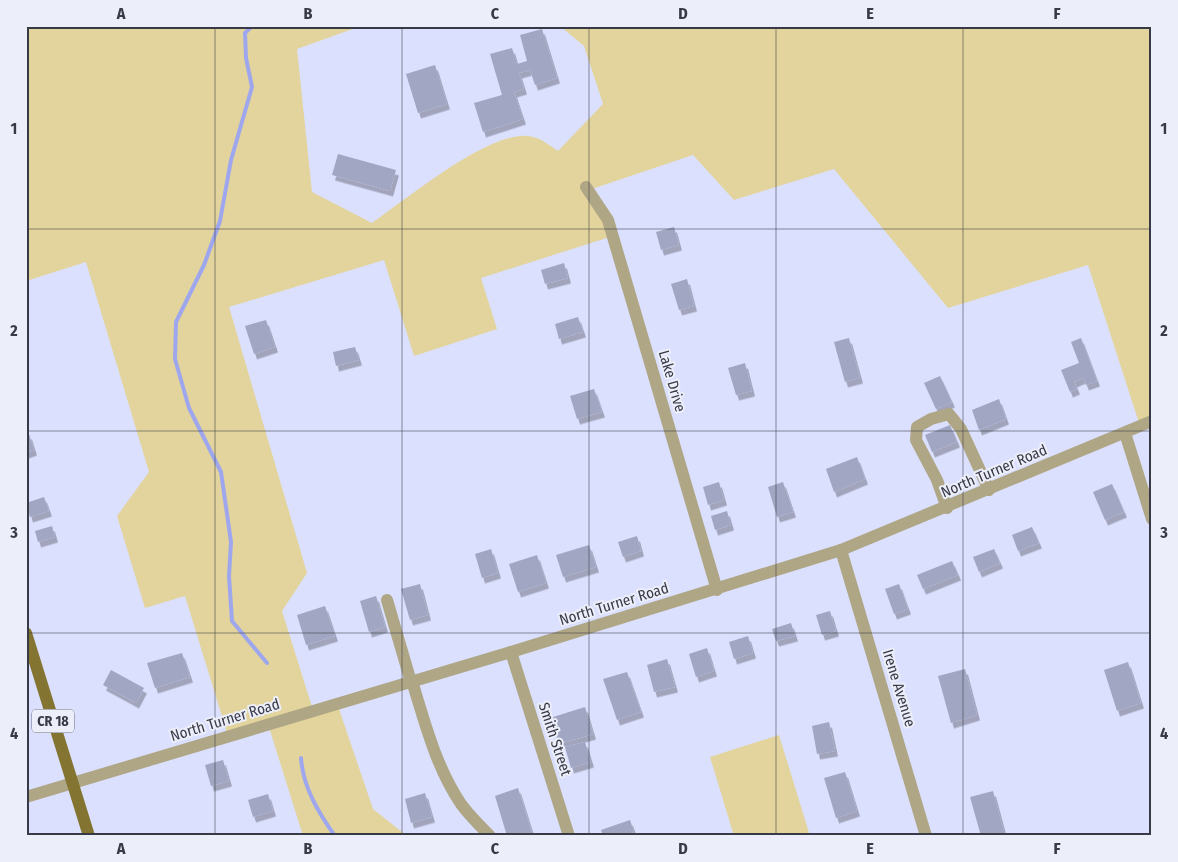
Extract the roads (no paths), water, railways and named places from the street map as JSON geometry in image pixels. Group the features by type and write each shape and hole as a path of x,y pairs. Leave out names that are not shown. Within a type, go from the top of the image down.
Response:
{"main road":[{"name":"CR 18","path":"26,632 30,660 89,836"}],"street":[{"name":"Lake Drive","path":"586,186 608,220 717,590"},
{"path":"948,508 937,480 916,440 917,427 931,419 949,414 961,429 989,490"},
{"name":"North Turner Road","path":"26,797 717,590 842,550 948,508 1152,421"},
{"path":"1125,433 1152,519"},
{"name":"Irene Avenue","path":"842,550 926,836"},
{"path":"387,600 428,732 450,784 462,805 490,836"},
{"name":"Smith Street","path":"511,652 569,836"}],"waterway":[{"path":"252,26 245,33 246,58 252,87 231,160 220,221 204,265 176,322 175,359 189,408 221,472 231,542 229,576 232,621 267,663"},
{"path":"301,758 302,769 312,799 335,836"}]}
